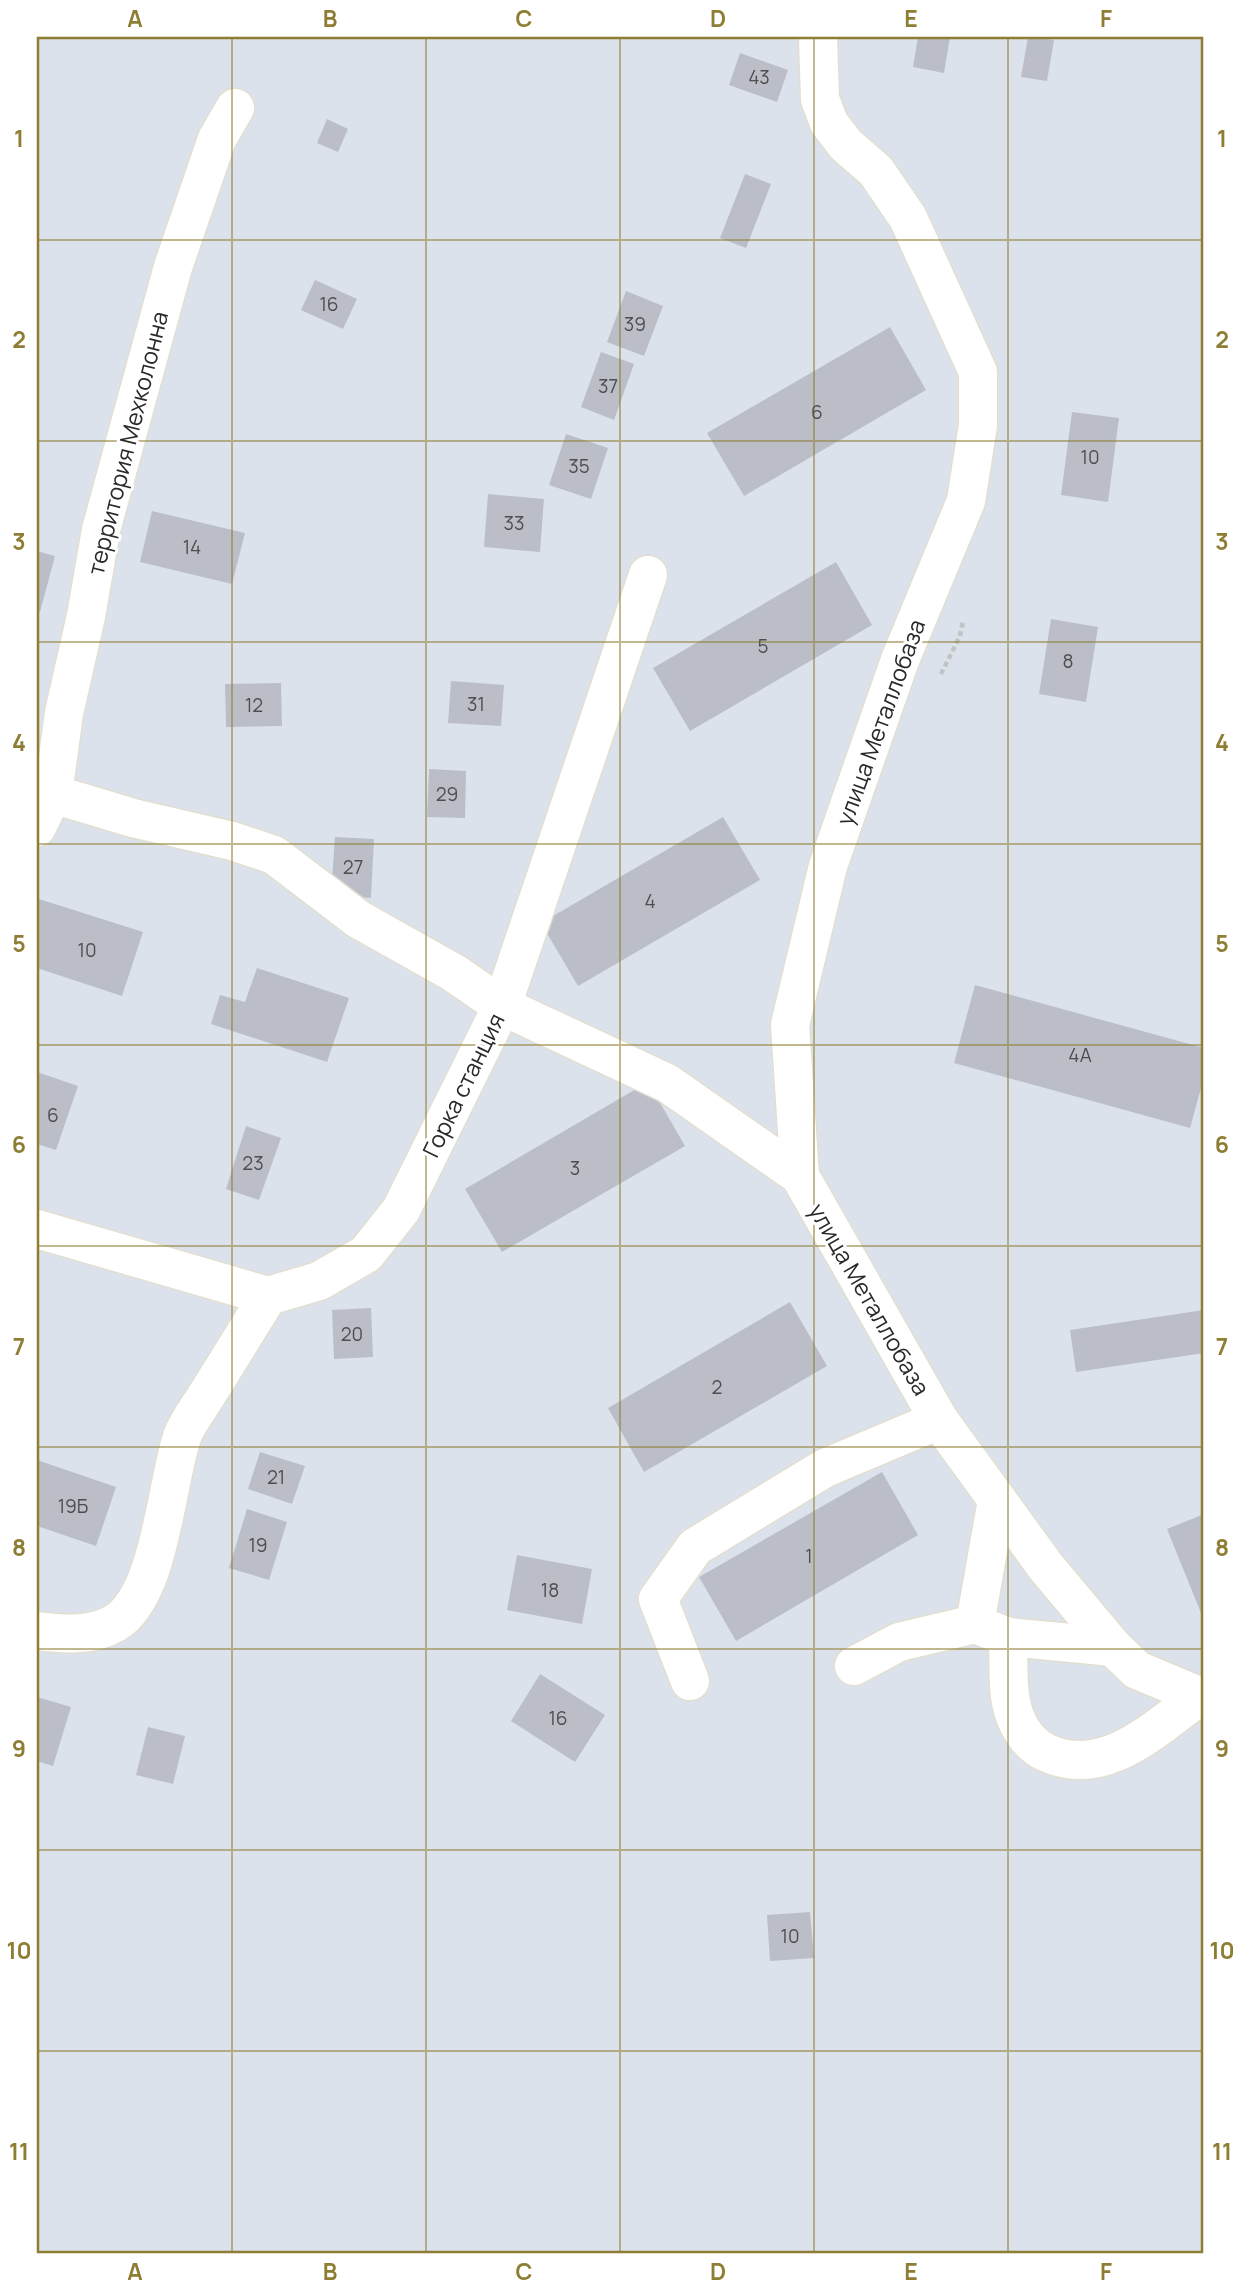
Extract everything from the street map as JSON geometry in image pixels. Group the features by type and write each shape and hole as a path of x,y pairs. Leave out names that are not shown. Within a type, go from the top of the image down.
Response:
{"street":[{"name":"улица Металлобаза","path":"818,37 820,99 829,123 846,145 876,171 908,218 978,372 978,425 966,500 900,660 828,866 815,919 790,1025 800,1177 939,1420 1046,1567 1113,1647 1137,1670 1202,1697"},
{"name":"территория Мехколонна","path":"45,811 101,530 173,267 217,139 235,108"},
{"name":"Горка станция","path":"268,1296 319,1281 366,1254 407,1198 502,1006 648,575"},
{"path":"45,811 133,818 232,841 274,855 358,919 454,974 502,1006 667,1083 800,1177"},
{"path":"37,1229 268,1296 183,1434 168,1492 161,1539 134,1607 115,1623 94,1631 68,1635 37,1631"},
{"path":"690,1681 658,1599 695,1547 825,1468 939,1420"},
{"path":"997,1500 992,1631 1017,1721 1029,1741 1044,1752 1060,1758 1081,1762 1102,1759 1133,1744 1202,1697"},
{"path":"854,1666 899,1642 992,1631 1113,1647"}],"path":[{"path":"936,685 960,636 965,609"}],"building":[{"path":"918,37 950,37 944,73 913,67"},
{"path":"1028,37 1054,40 1047,81 1021,77"},
{"path":"740,53 788,70 777,102 729,85"},
{"path":"327,119 348,129 338,152 317,143"},
{"path":"745,174 771,184 746,248 720,238"},
{"path":"315,280 357,299 343,329 301,310"},
{"path":"626,291 663,306 644,356 607,342"},
{"path":"890,327 926,390 744,496 707,433"},
{"path":"601,352 634,364 614,420 581,407"},
{"path":"1072,412 1119,418 1108,502 1061,495"},
{"path":"566,434 608,448 591,499 549,485"},
{"path":"488,494 544,499 540,552 484,547"},
{"path":"152,511 245,533 232,584 140,562"},
{"path":"37,551 55,556 40,612 37,611"},
{"path":"836,562 872,625 690,731 653,668"},
{"path":"1051,619 1098,627 1086,702 1039,694"},
{"path":"451,681 504,685 501,726 448,723"},
{"path":"281,683 282,726 226,727 225,684"},
{"path":"429,769 466,771 465,818 427,817"},
{"path":"723,817 760,880 578,986 541,923"},
{"path":"335,837 374,839 371,898 331,895"},
{"path":"39,899 143,932 122,996 37,968"},
{"path":"257,968 349,998 327,1062 211,1024 220,995 245,1002"},
{"path":"975,985 1204,1048 1204,1077 1190,1128 954,1063"},
{"path":"37,1072 78,1086 56,1150 37,1144"},
{"path":"648,1082 685,1146 502,1252 465,1189"},
{"path":"246,1126 281,1138 259,1200 226,1189"},
{"path":"790,1302 827,1366 644,1472 608,1408"},
{"path":"371,1308 373,1357 334,1359 332,1310"},
{"path":"1204,1310 1204,1353 1076,1372 1070,1330"},
{"path":"260,1452 305,1466 292,1504 248,1489"},
{"path":"37,1460 116,1487 96,1546 37,1526"},
{"path":"882,1472 918,1535 736,1641 699,1577"},
{"path":"247,1509 287,1522 269,1580 229,1568"},
{"path":"1204,1514 1204,1611 1201,1613 1167,1529"},
{"path":"517,1555 592,1569 582,1624 507,1610"},
{"path":"540,1674 605,1715 575,1762 511,1721"},
{"path":"37,1697 71,1707 53,1766 37,1761"},
{"path":"148,1727 185,1736 173,1784 136,1775"},
{"path":"810,1912 814,1958 770,1961 767,1915"}]}
